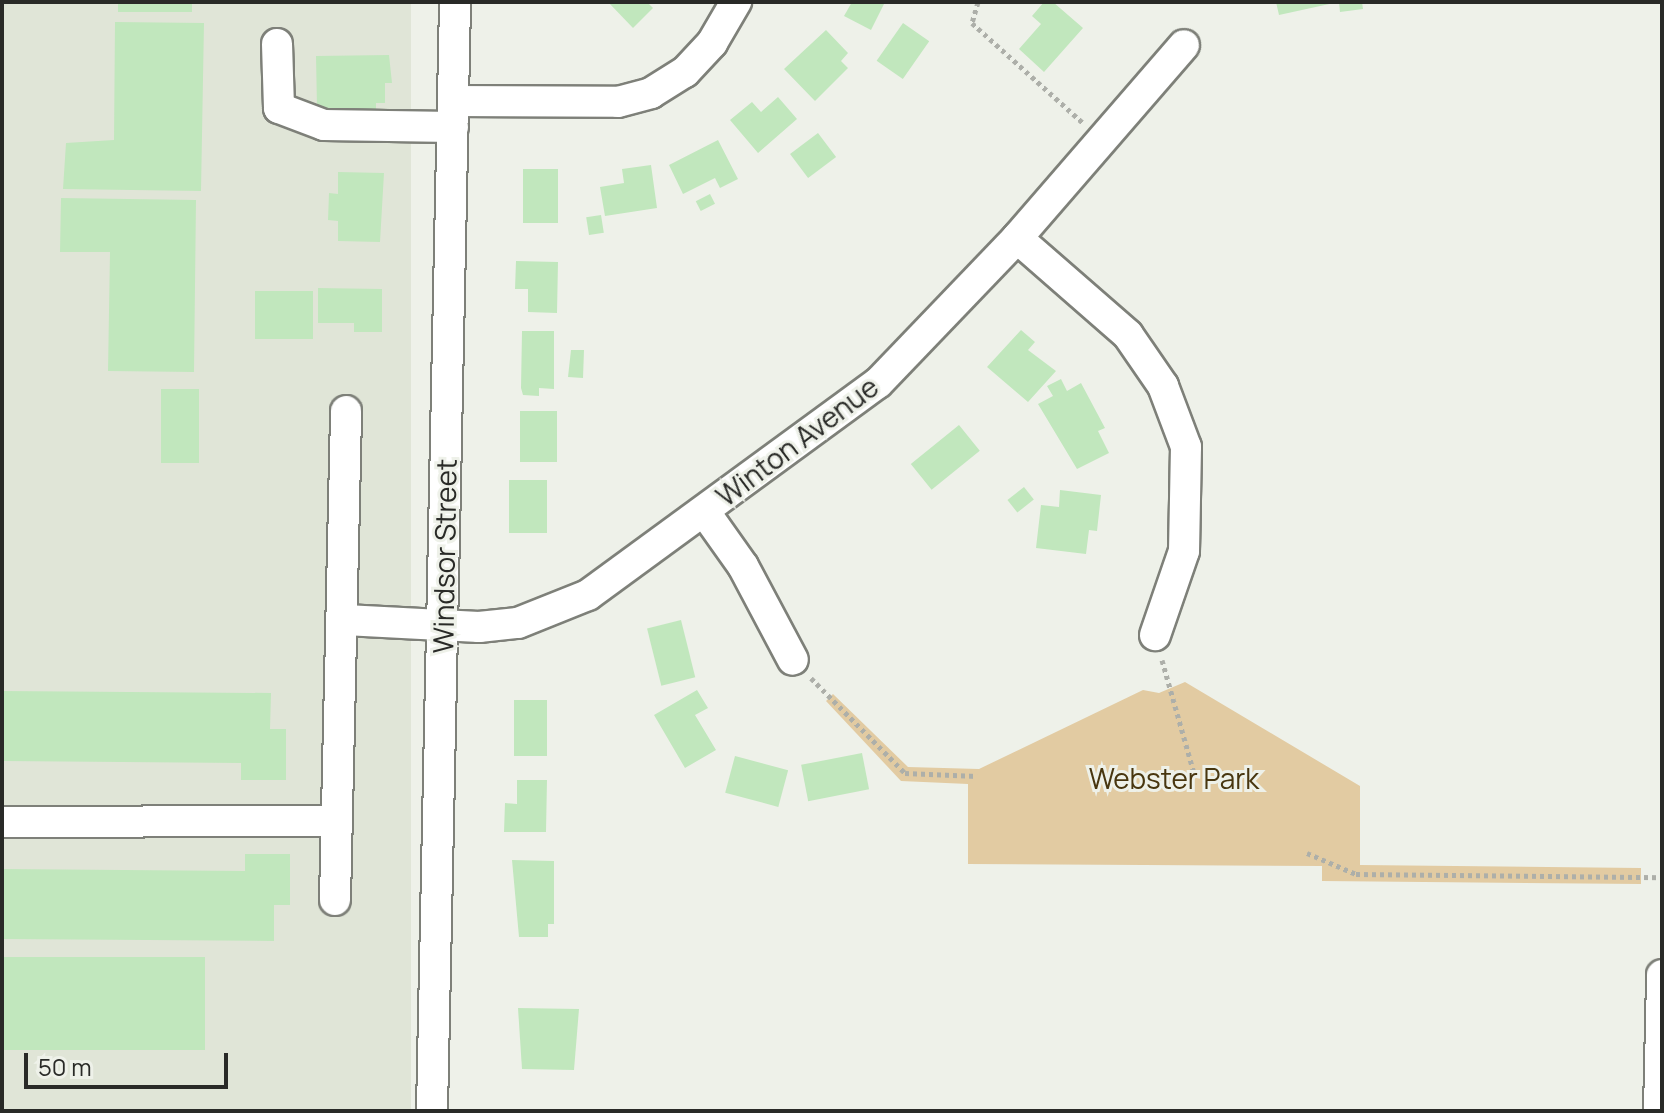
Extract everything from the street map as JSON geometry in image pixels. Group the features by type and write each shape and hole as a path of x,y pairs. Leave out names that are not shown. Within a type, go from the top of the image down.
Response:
{"street":[{"name":"Windsor Street","path":"432,1111 455,2"},
{"path":"277,44 279,108 324,125 618,102 651,93 685,72 712,43 736,2"},
{"name":"Winton Avenue","path":"345,620 442,626 518,623 588,595 878,383 1017,238 1184,45"},
{"path":"1017,238 1128,335 1163,386 1186,447 1184,551 1155,635"},
{"path":"335,900 337,663 345,620 346,411"},
{"path":"704,511 743,566 793,660"},
{"path":"2,822 336,821"},
{"path":"1659,1111 1662,975"}],"path":[{"path":"978,2 972,23 1102,140"},
{"path":"1155,635 1194,773"},
{"path":"793,660 905,773 977,776"},
{"path":"1307,853 1356,874 1662,877"}],"shaded area":[{"path":"2,2 411,2 411,1111 2,1111"}],"green space":[{"name":"Webster Park","path":"1185,682 1360,786 1360,865 1641,868 1641,884 1322,881 1322,866 968,864 968,784 901,781 826,701 833,694 908,767 979,769 1143,690 1159,693"}],"building":[{"path":"118,2 192,2 192,12 118,12"},
{"path":"608,2 647,2 653,8 633,28"},
{"path":"852,2 885,2 871,30 844,16"},
{"path":"1044,2 1053,2 1083,28 1044,72 1019,49 1041,24 1032,16"},
{"path":"1276,2 1334,2 1334,3 1279,15"},
{"path":"1339,2 1362,2 1363,9 1340,12"},
{"path":"115,22 204,23 201,191 63,189 66,143 114,140"},
{"path":"903,23 929,41 903,79 877,61"},
{"path":"826,30 848,53 841,61 848,68 815,101 784,69"},
{"path":"389,55 392,83 385,83 385,103 376,103 376,120 332,121 332,108 317,108 316,56"},
{"path":"778,97 797,119 758,153 730,120 752,102 761,112"},
{"path":"818,133 836,157 808,178 790,154"},
{"path":"718,140 738,179 720,188 715,178 683,194 669,165"},
{"path":"651,165 657,208 605,216 600,187 624,183 622,169"},
{"path":"523,169 558,169 558,223 523,223"},
{"path":"338,172 384,173 380,242 338,241 338,221 328,220 329,193 338,194"},
{"path":"710,194 715,204 701,211 696,201"},
{"path":"61,198 196,200 194,372 108,371 110,252 60,252"},
{"path":"601,215 604,233 589,235 586,217"},
{"path":"516,261 558,262 557,313 528,312 528,289 515,289"},
{"path":"318,288 382,289 382,332 354,332 354,323 318,323"},
{"path":"255,291 313,291 313,339 255,339"},
{"path":"1021,330 1035,342 1028,350 1056,371 1028,402 987,367"},
{"path":"522,331 554,331 554,389 539,388 539,396 523,395 521,388"},
{"path":"571,350 584,350 583,378 568,377"},
{"path":"1061,379 1067,391 1081,383 1105,428 1098,431 1109,453 1077,469 1038,404 1053,396 1047,386"},
{"path":"161,389 199,389 199,463 161,463"},
{"path":"520,411 557,411 557,462 520,462"},
{"path":"959,425 980,451 932,490 911,464"},
{"path":"509,480 547,480 547,533 509,533"},
{"path":"1024,487 1034,500 1017,513 1007,500"},
{"path":"1060,490 1101,495 1097,531 1089,530 1086,554 1036,548 1041,505 1059,507"},
{"path":"681,620 695,677 661,686 647,628"},
{"path":"697,690 708,708 695,715 716,750 685,768 654,715"},
{"path":"2,691 271,693 270,729 286,729 286,780 241,780 241,763 2,761"},
{"path":"514,700 547,700 547,756 514,756"},
{"path":"862,753 869,789 808,801 801,765"},
{"path":"735,756 788,770 778,807 725,793"},
{"path":"517,780 547,780 546,832 504,832 505,803 517,804"},
{"path":"245,854 290,854 290,905 274,905 274,941 2,939 2,869 245,871"},
{"path":"512,860 554,861 554,924 548,924 548,937 519,937"},
{"path":"2,957 205,957 205,1050 2,1050"},
{"path":"518,1008 579,1009 574,1070 522,1069"}]}
